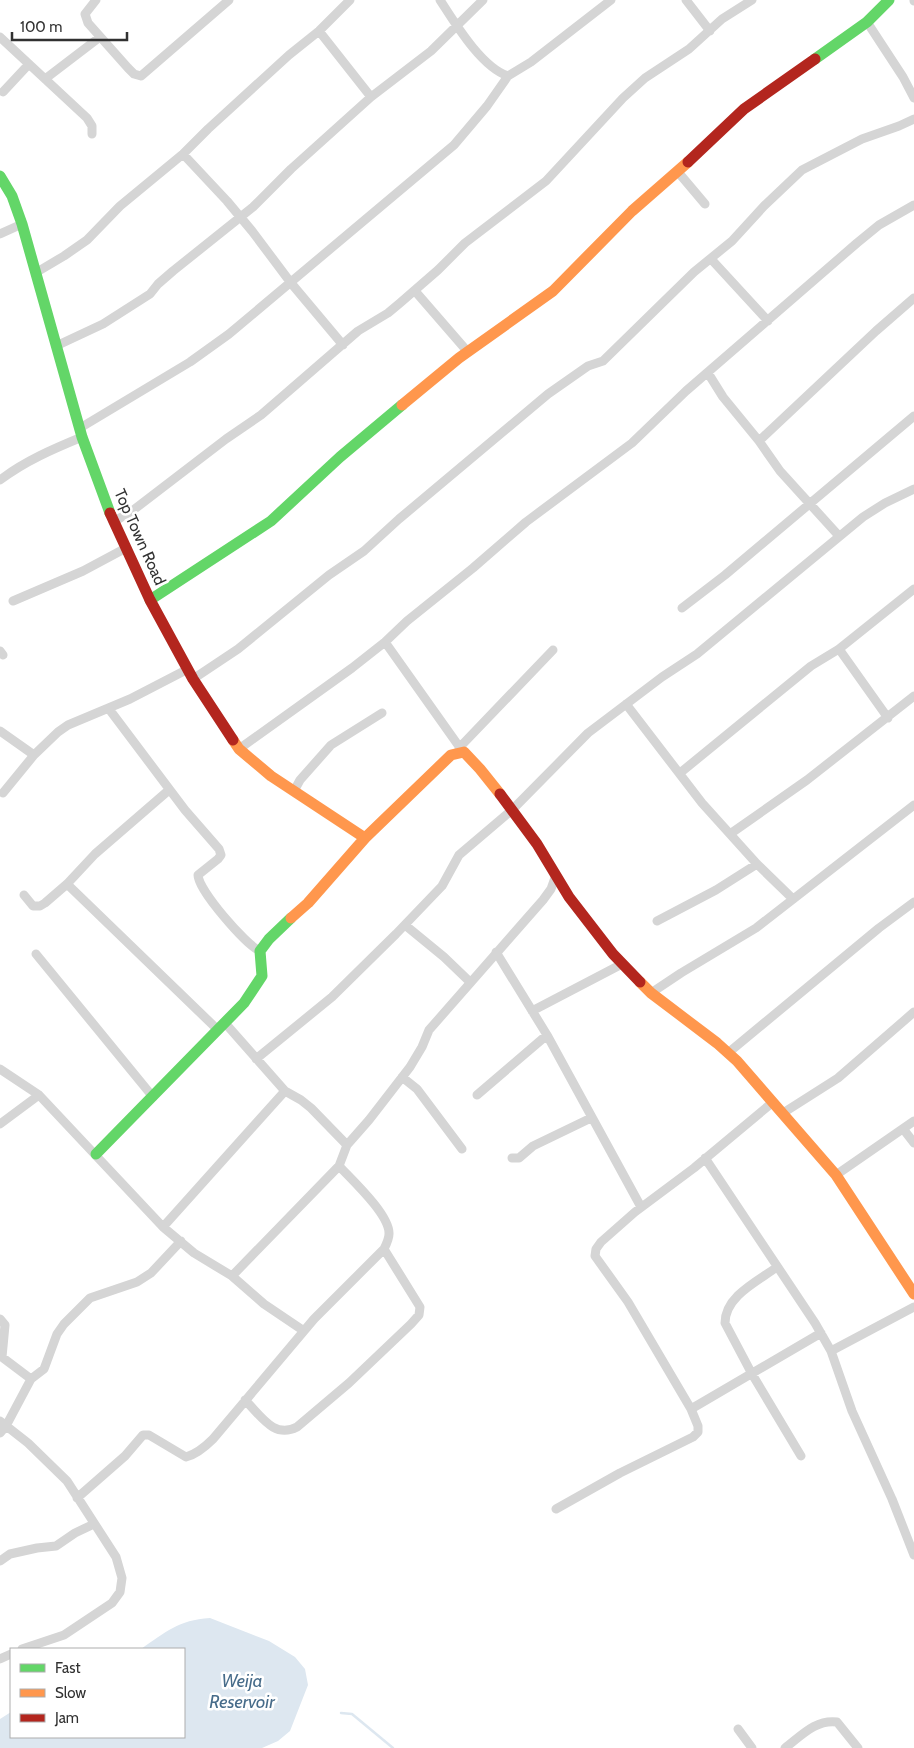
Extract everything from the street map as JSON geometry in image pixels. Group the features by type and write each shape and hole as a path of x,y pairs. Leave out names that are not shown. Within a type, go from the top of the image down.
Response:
{"street":[{"path":"96,0 85,14 88,23 134,74 141,76 230,0"},
{"path":"37,272 87,240 120,206 183,154 272,71 319,31 350,0"},
{"path":"440,0 457,26 489,66 508,76"},
{"path":"56,346 103,324 150,294 173,271 253,207 291,169 371,97 431,51 483,0"},
{"path":"0,480 81,433 190,362 229,334 454,145 487,106 508,76 532,62 611,0"},
{"path":"686,0 710,31"},
{"path":"113,522 132,511 226,439 261,415 358,331 388,313 415,291 465,243 546,180 623,98 645,78 689,49 722,19 752,0"},
{"path":"150,600 272,521 340,457 467,351 553,291 632,211 678,172 749,104 867,22 889,0"},
{"path":"867,22 895,63 914,98"},
{"path":"319,31 371,97"},
{"path":"0,37 87,118 92,126 92,134"},
{"path":"45,79 100,37"},
{"path":"3,92 29,64"},
{"path":"4,793 34,755 68,725 190,674 238,649 329,575 364,552 398,518 548,394 588,366 603,361 670,295 732,241 764,206 802,170 862,139 914,119"},
{"path":"183,154 228,201 291,283 343,345"},
{"path":"678,172 705,204"},
{"name":"Top Town Road","path":"0,176 12,196 22,224 81,433 113,522 150,600 190,674 239,749 270,776 365,838"},
{"path":"239,749 313,697 385,642 407,621 526,522 632,443 673,403 878,224 914,205"},
{"path":"0,234 22,224"},
{"path":"711,259 768,321"},
{"path":"415,291 467,351"},
{"path":"759,441 876,331 914,298"},
{"path":"708,373 723,397 759,441 780,471 839,536"},
{"path":"682,608 726,575 914,416"},
{"path":"256,1059 332,997 442,886 460,855 512,810 588,733 662,677 697,654 863,517 885,503 914,489"},
{"path":"12,601 83,571 126,548"},
{"path":"680,773 811,666 839,649 914,589"},
{"path":"385,642 462,750 480,769 537,844 569,898 622,964 651,993 728,1053 773,1102 836,1175 914,1294"},
{"path":"839,649 888,718"},
{"path":"96,1154 248,998 262,976 260,951 269,939 308,903 365,838 437,768 452,755 462,750 553,650"},
{"path":"730,834 807,780 914,696"},
{"path":"626,704 702,803 757,864 793,899"},
{"path":"109,709 169,790 218,848 221,854 218,859 198,875 198,882 204,892 241,935 254,948 260,951"},
{"path":"294,792 300,780 331,744 382,713"},
{"path":"0,731 34,755"},
{"path":"24,895 33,906 40,906 67,884 95,854 169,790"},
{"path":"651,993 681,972 756,928 914,805"},
{"path":"657,920 716,890 757,864"},
{"path":"232,1276 339,1166 347,1145 402,1077 422,1047 429,1030 543,900 551,889 556,875"},
{"path":"67,884 222,1026 285,1091 311,1108 347,1145"},
{"path":"728,1053 872,934 914,902"},
{"path":"405,925 444,957 470,982"},
{"path":"496,952 547,1035 642,1207"},
{"path":"36,954 153,1097"},
{"path":"532,1011 622,964"},
{"path":"782,1113 838,1078 914,1012"},
{"path":"477,1095 547,1035"},
{"path":"0,1069 39,1095 163,1227 194,1253 232,1276 264,1304 304,1331"},
{"path":"402,1077 417,1089 462,1149"},
{"path":"163,1227 285,1091"},
{"path":"0,1124 39,1095"},
{"path":"556,1510 620,1473 693,1437 698,1432 698,1426 691,1410 628,1302 595,1256 596,1249 601,1242 642,1207 773,1102"},
{"path":"512,1158 519,1158 533,1146 592,1118"},
{"path":"836,1175 904,1130 914,1121"},
{"path":"904,1130 914,1144"},
{"path":"705,1158 831,1351 852,1411 892,1499 914,1555"},
{"path":"77,1498 125,1456 143,1435 149,1435 186,1457 193,1455 213,1439 304,1331 384,1249 389,1234 386,1221 380,1210 339,1166"},
{"path":"25,1648 64,1635 117,1598 122,1578 116,1557 67,1482 28,1443 2,1427 32,1380 44,1369 57,1334 64,1324 90,1298 137,1282 151,1274 181,1241"},
{"path":"245,1400 275,1429 288,1431 297,1427 412,1324 419,1315 420,1307 384,1249"},
{"path":"777,1267 729,1304 725,1314 725,1323 752,1374 801,1456"},
{"path":"831,1351 914,1307"},
{"path":"0,1319 4,1325 2,1357 32,1380"},
{"path":"691,1410 821,1333"},
{"path":"0,1561 10,1554 56,1546 75,1533 94,1524"},
{"path":"785,1748 816,1725 828,1721 837,1722 858,1748"},
{"path":"738,1729 752,1748"}],"water":[{"name":"Weija Reservoir","path":"210,1618 269,1641 295,1657 305,1669 308,1685 290,1731 278,1741 262,1748 0,1748 0,1719 10,1713 10,1738 185,1738 185,1648 142,1648 165,1632 181,1624"}],"waterway":[{"path":"341,1713 352,1714 393,1748"}],"traffic: fast":[{"path":"815,59 867,22 889,0"},
{"path":"0,176 12,196 22,224 82,437 110,513"},
{"path":"150,600 271,521 340,457 402,405"},
{"path":"96,1154 244,1003 262,976 260,951 269,939 291,918"}],"traffic: slow":[{"path":"402,405 459,358 553,291 632,211 688,162"},
{"path":"233,740 239,749 271,776 365,838"},
{"path":"291,918 308,903 365,838 451,755 464,752 500,794"},
{"path":"640,982 651,993 717,1043 737,1061 836,1175 914,1294"}],"traffic: jam":[{"path":"688,162 744,109 815,59"},
{"path":"110,513 150,600 193,679 233,740"},
{"path":"500,794 537,844 569,897 613,954 640,982"}]}
